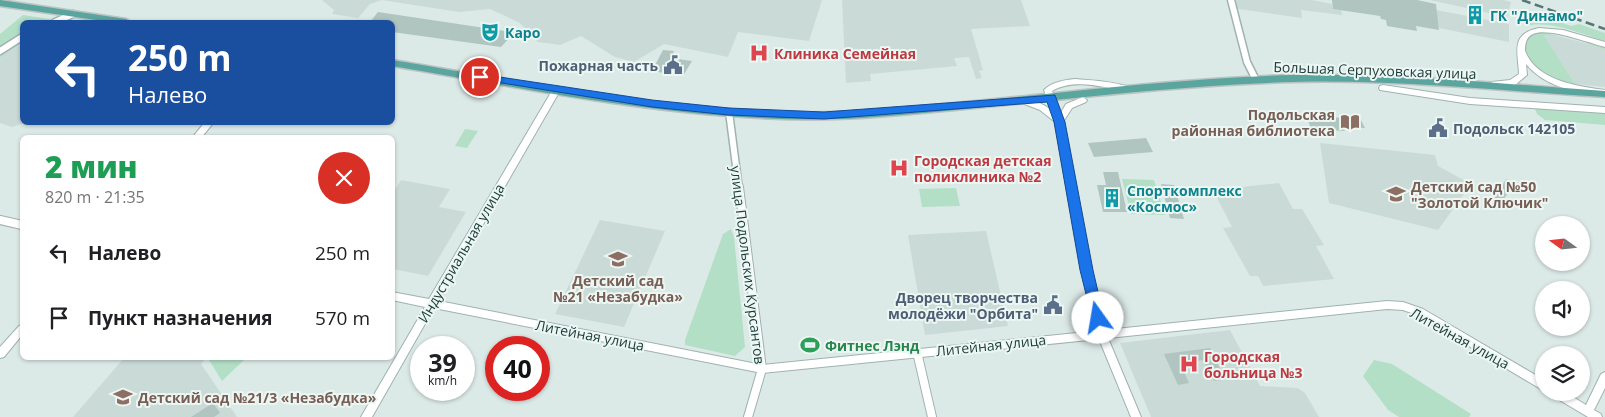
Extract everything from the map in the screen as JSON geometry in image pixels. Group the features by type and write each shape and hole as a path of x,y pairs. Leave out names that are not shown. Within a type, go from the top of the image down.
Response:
{"main road":[{"path":"0,3 113,20"},
{"name":"Большая Серпуховская улица","path":"395,63 652,104 729,112 824,116 1052,100 1130,90 1256,80 1326,78 1605,94"},
{"name":"Большая Серпуховская улица","path":"1052,100 1083,100 1300,85 1383,88 1605,102"}],"street":[{"path":"1231,0 1247,62 1256,80"},
{"path":"60,20 73,14"},
{"path":"1453,86 1512,83 1522,75 1521,54 1524,36 1529,32 1540,30 1605,45"},
{"path":"0,51 20,38"},
{"path":"1521,54 1537,73 1550,81 1576,90 1605,94"},
{"path":"1383,88 1470,101 1605,110"},
{"name":"Индустриальная улица","path":"366,417 557,89"},
{"path":"1052,100 1059,122 1086,270 1102,334 1136,417"},
{"path":"1059,122 1069,106 1083,100"},
{"path":"1025,102 1043,108 1059,122"},
{"name":"улица Подольских Курсантов","path":"729,112 762,369 748,417"},
{"path":"199,135 207,125"},
{"path":"0,220 20,225"},
{"name":"Литейная улица","path":"395,297 762,369 1369,306 1403,306 1420,312 1535,381"},
{"path":"0,354 20,331"},
{"path":"918,352 932,417"},
{"path":"1569,401 1590,415 1605,377"}],"shaded area":[{"path":"322,0 382,0 370,4 358,18 332,14 334,10"},
{"path":"382,0 822,0 809,41 738,32 728,57 664,44 634,62 615,57 581,36 560,45 538,42 520,23 490,9 459,12"},
{"path":"842,0 1021,0 1030,26 971,29 983,70 979,71 982,78 976,79 969,57 954,58 957,66 870,74 871,81 846,83"},
{"path":"1233,0 1312,0 1332,4 1333,9 1341,10 1342,15 1301,10 1302,18 1235,9"},
{"path":"1430,0 1503,0 1511,2 1507,17"},
{"path":"1436,10 1509,24 1509,42 1439,28"},
{"path":"1544,35 1562,37 1605,49 1605,87 1575,84"},
{"path":"20,42 20,124 12,127 0,123 0,58"},
{"name":"Детский сад №50 \"Золотой Ключик\"","path":"1320,143 1435,155 1438,166 1471,184 1438,230 1329,203"},
{"path":"401,180 450,189 439,207 466,212 428,276 395,269 395,190"},
{"path":"1279,183 1293,209 1302,209 1324,245 1316,246 1334,279 1263,286 1258,276 1250,276 1223,228 1232,227 1213,190"},
{"name":"Детский сад №21 «Незабудка»","path":"600,220 665,231 624,327 555,314"},
{"path":"986,231 1008,326 925,335 908,235"},
{"name":"Городская больница №3","path":"1230,330 1260,386 1298,388 1305,393 1319,417 1151,417 1120,343"},
{"path":"122,360 204,360 201,364 237,417 73,417"}],"green space":[{"path":"1524,14 1548,16 1571,26 1579,24 1605,33 1605,41 1546,25 1527,26"},
{"path":"23,15 55,20 20,20 20,43 0,58 0,34"},
{"path":"1542,32 1561,37 1544,35 1575,84 1558,81 1544,75 1533,65 1524,50 1531,34"},
{"path":"1565,38 1605,48 1605,49"},
{"path":"1537,107 1605,112 1605,125 1545,120 1537,114 1535,109"},
{"path":"465,129 478,131 467,148 455,146"},
{"path":"1122,179 1154,180 1165,215 1131,214"},
{"path":"956,188 960,206 922,207 919,189"},
{"path":"731,229 734,237 745,347 735,356 685,345 685,340 723,234"},
{"path":"209,360 244,360 222,381"},
{"path":"1374,360 1392,364 1471,414 1469,417 1399,417 1388,410 1363,376"}],"building":[{"name":"ГК \"Динамо\"","path":"1332,0 1417,0 1436,4 1439,30 1416,26 1417,31 1387,26 1386,20 1381,19 1380,16 1333,9"},
{"path":"378,12 514,33 501,47 395,32 395,20 372,20"},
{"name":"Пожарная часть","path":"663,50 674,51 671,58 692,61 683,76 652,71"},
{"path":"1307,117 1360,118 1365,128 1343,127 1345,131 1311,129"},
{"path":"1146,138 1153,152 1094,157 1088,143"},
{"name":"Спорткомплекс «Космос»","path":"1103,172 1118,172 1127,212 1103,212 1097,185 1106,185"},
{"path":"1506,179 1514,183 1502,202 1494,198"},
{"name":"Спорткомплекс «Космос»","path":"1161,184 1174,185 1184,219 1170,218"},
{"path":"1210,348 1225,379 1214,381 1203,360 1180,364 1189,383 1178,385 1164,354"},
{"path":"213,403 220,413 214,417 191,417"}],"railway":[{"path":"1522,0 1605,29"}],"place":[{"name":"ГК \"Динамо\"","path":"1475,15"},
{"name":"Каро","path":"490,32"},
{"name":"Клиника Семейная","path":"759,53"},
{"name":"Пожарная часть","path":"673,65"},
{"name":"Подольская районная библиотека","path":"1350,122"},
{"name":"Подольск 142105","path":"1438,128"},
{"name":"Городская детская поликлиника №2","path":"899,168"},
{"name":"Детский сад №50 \"Золотой Ключик\"","path":"1396,194"},
{"name":"Спорткомплекс «Космос»","path":"1112,198"},
{"name":"Детский сад №21 «Незабудка»","path":"618,259"},
{"name":"Дворец творчества молодёжи \"Орбита\"","path":"1053,305"},
{"name":"Фитнес Лэнд","path":"810,345"},
{"name":"Городская больница №3","path":"1189,364"},
{"name":"Детский сад №21/3 «Незабудка»","path":"123,397"}],"route":[{"path":"480,77 652,104 729,112 824,116 1025,102 1051,98 1059,122 1086,270 1098,318"}]}
